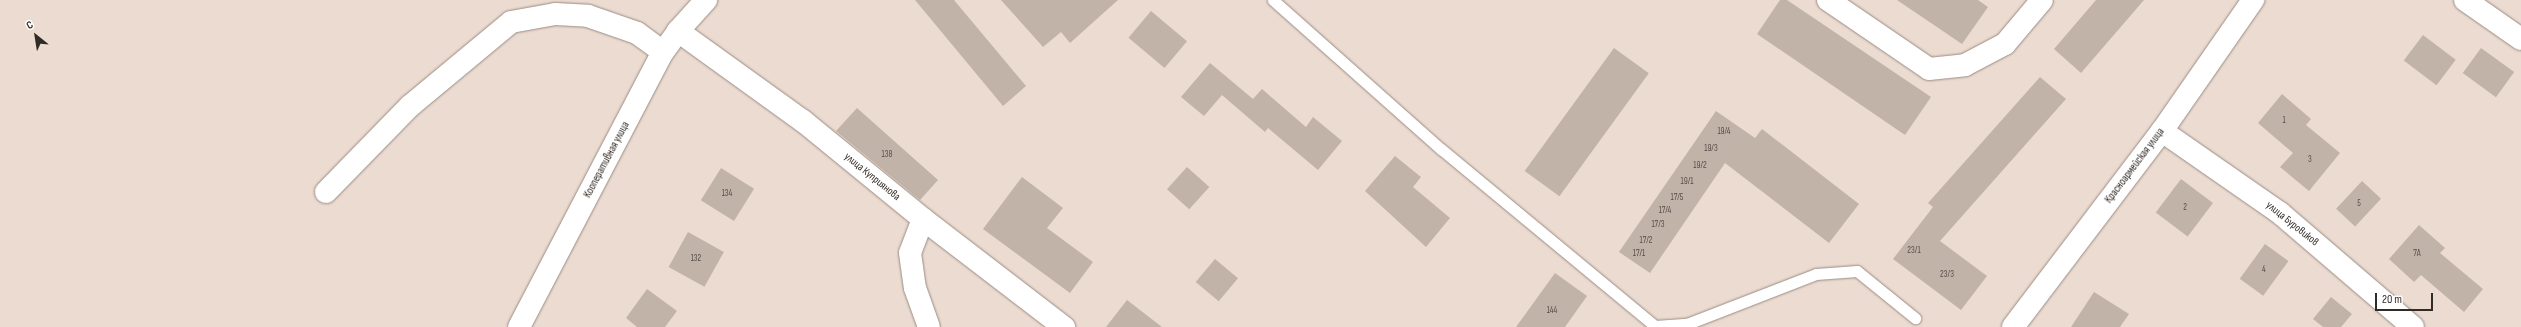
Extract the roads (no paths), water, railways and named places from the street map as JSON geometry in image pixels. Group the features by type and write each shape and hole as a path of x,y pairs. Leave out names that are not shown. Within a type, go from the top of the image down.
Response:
{"street":[{"name":"Кооперативная улица","path":"519,327 663,52 678,31 706,0"},
{"path":"1828,0 1928,69 1965,65 2005,44 2042,0"},
{"name":"Красноармейская улица","path":"2013,327 2162,131 2253,0"},
{"path":"2465,0 2521,39"},
{"path":"326,192 410,106 511,22 555,14 588,16 637,33 663,52"},
{"name":"улица Куприянова","path":"678,31 803,121 923,219 1064,327"},
{"name":"улица Буровиков","path":"2162,131 2280,213 2414,327"},
{"path":"923,219 910,253 915,288 929,327"}],"lane":[{"path":"1273,0 1441,149 1655,326 1688,324 1816,274 1857,271 1915,318"}]}
